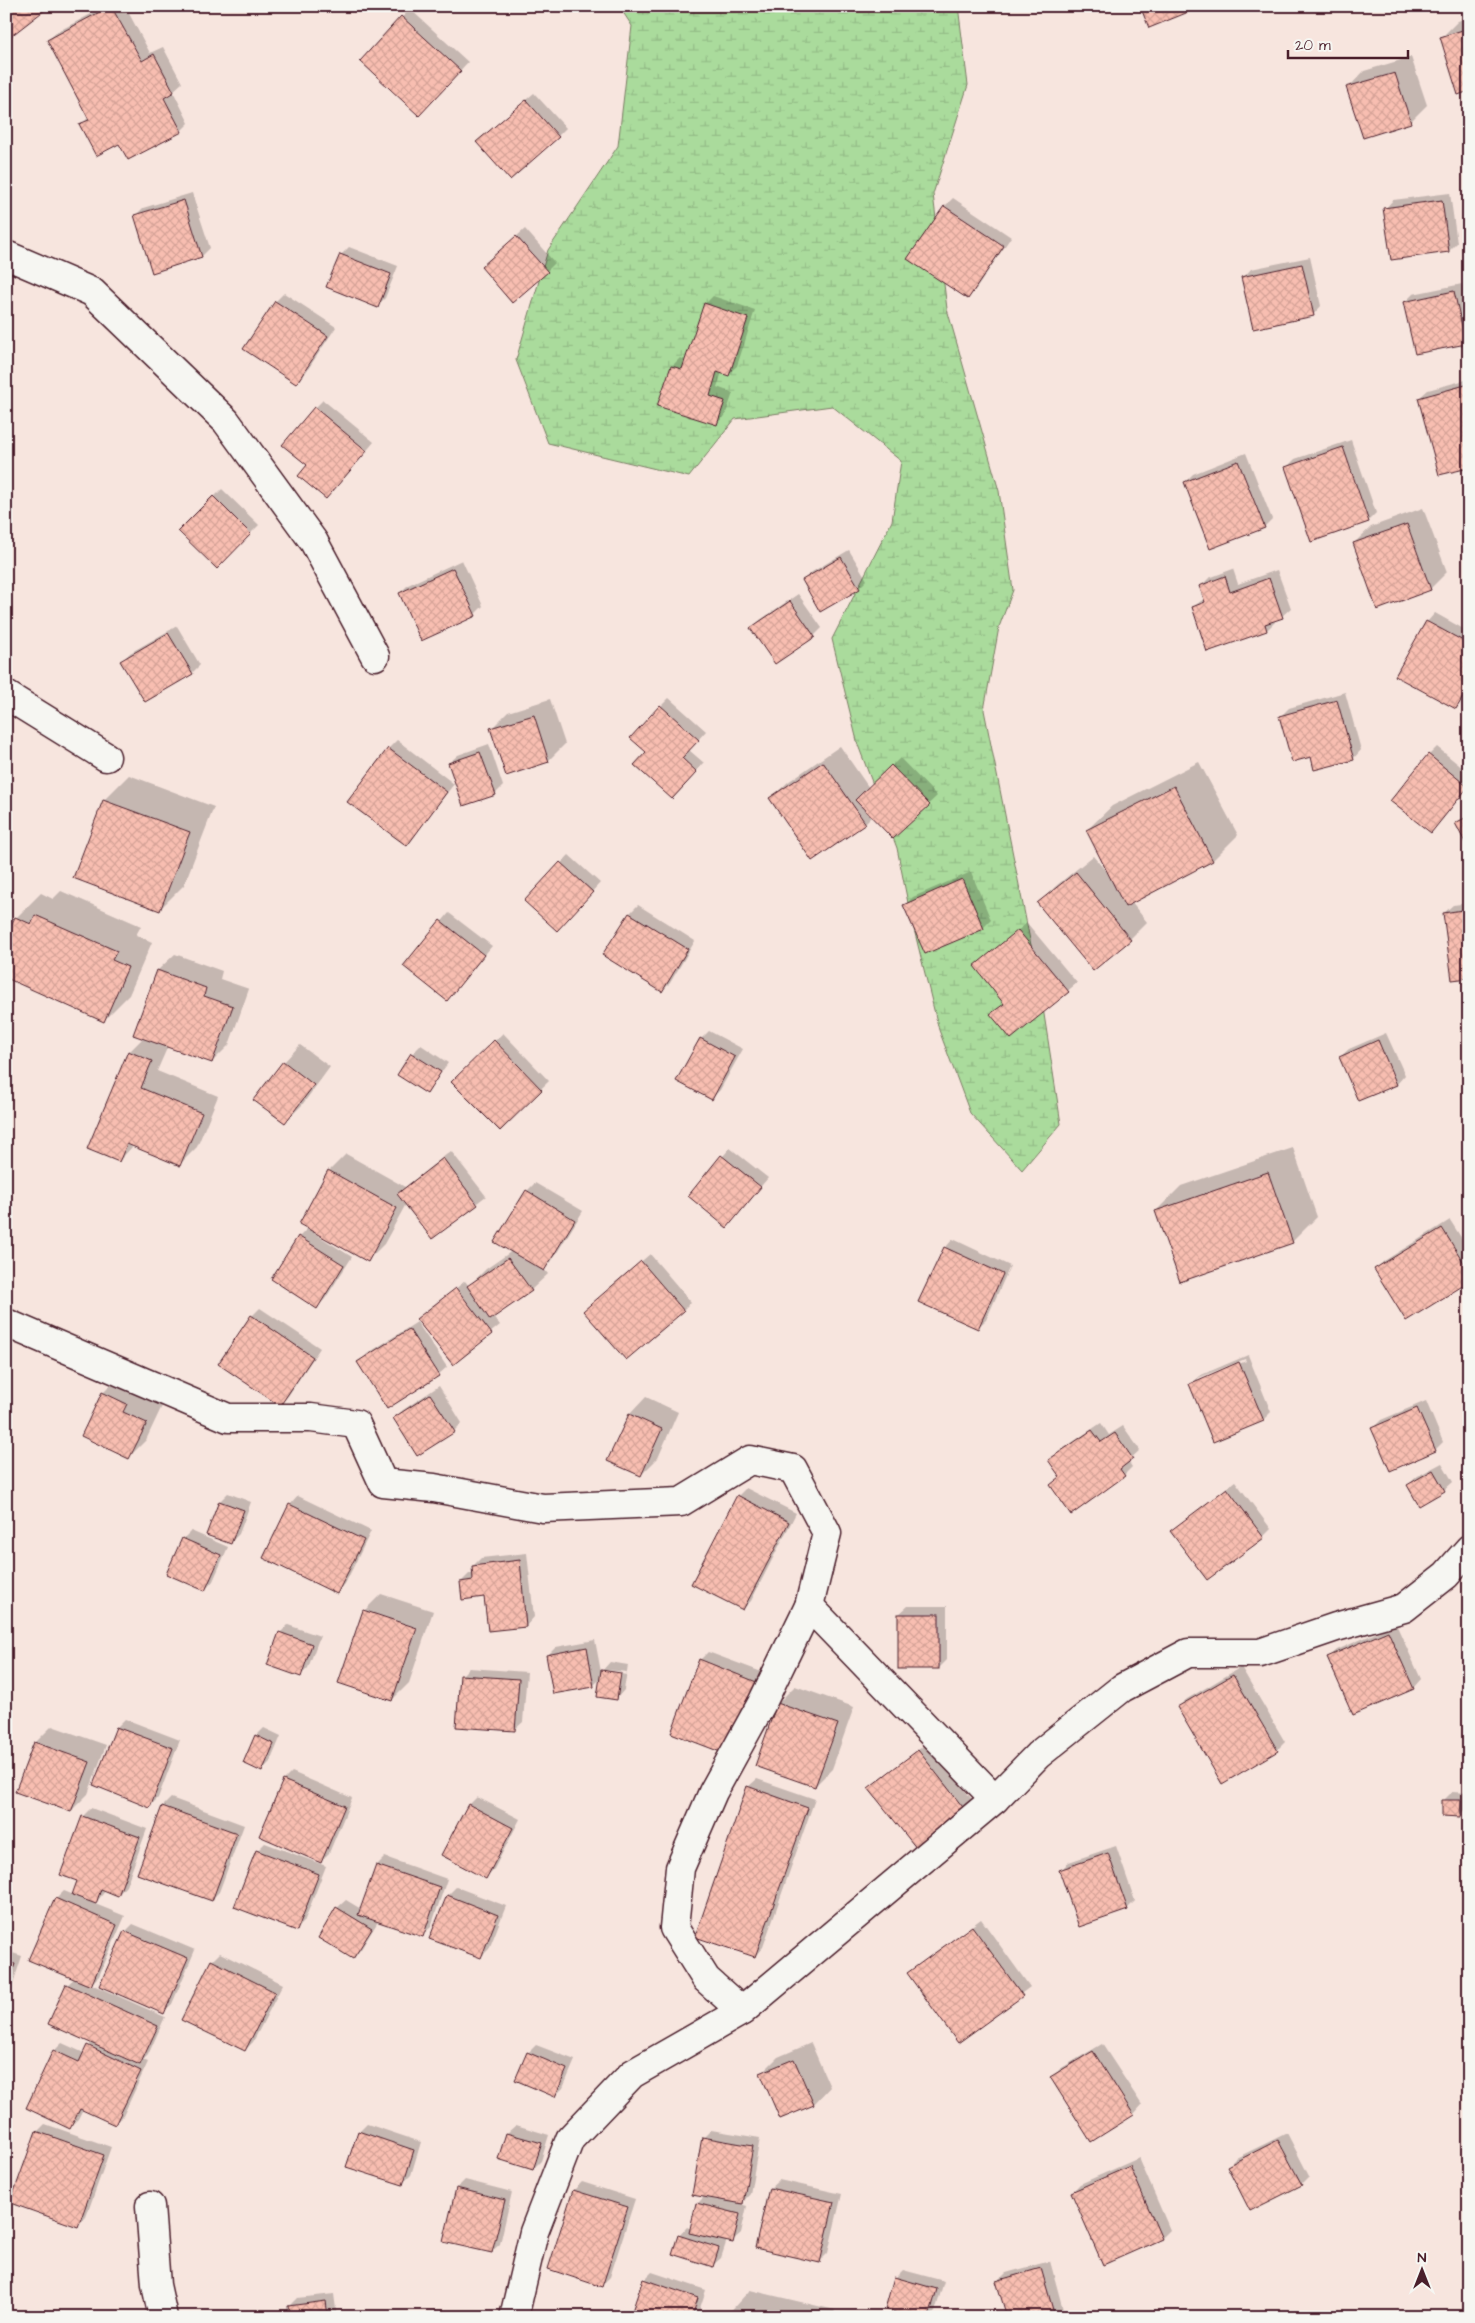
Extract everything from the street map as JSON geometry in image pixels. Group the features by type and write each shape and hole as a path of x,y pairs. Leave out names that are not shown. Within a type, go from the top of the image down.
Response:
{"street":[{"path":"6,255 92,292 226,422 314,542 375,656"},
{"path":"6,695 106,757"},
{"path":"6,1323 228,1418 311,1418 356,1424 383,1483 434,1488 543,1508 681,1502 750,1460 793,1469 827,1532 809,1606 762,1703 713,1792 680,1868 674,1928 706,1979 742,2011"},
{"path":"514,2317 534,2232 570,2139 632,2074 742,2011 995,1799 1038,1755 1122,1688 1188,1654 1260,1654 1336,1627 1404,1608 1446,1575 1469,1549"},
{"path":"809,1606 995,1799"},
{"path":"150,2206 156,2285 163,2317"}],"green space":[{"path":"619,6 958,6 968,85 933,194 947,309 999,491 1013,590 999,627 984,710 1041,995 1061,1124 1022,1170 970,1113 939,1030 910,913 897,848 858,745 832,639 892,521 901,461 832,406 735,419 689,477 548,443 516,360 548,250 618,146 632,26"}],"building":[{"path":"6,6 50,6 6,40"},
{"path":"111,6 142,61 154,54 174,92 164,98 182,132 128,160 119,144 96,156 79,124 89,120 47,40"},
{"path":"1140,6 1194,6 1196,9 1149,28"},
{"path":"401,16 461,71 419,116 360,61"},
{"path":"1469,28 1469,91 1458,95 1440,37"},
{"path":"1395,73 1411,123 1363,138 1346,87"},
{"path":"526,100 559,137 510,180 476,142"},
{"path":"184,200 202,257 152,273 134,215"},
{"path":"1442,200 1449,252 1391,260 1383,208"},
{"path":"944,206 1004,246 968,299 907,259"},
{"path":"516,236 548,272 512,303 481,267"},
{"path":"340,254 391,274 378,308 326,287"},
{"path":"1302,264 1314,316 1253,329 1241,277"},
{"path":"1454,291 1466,344 1415,354 1403,302"},
{"path":"275,301 328,336 296,384 243,349"},
{"path":"704,303 748,318 729,376 717,372 710,396 725,401 717,425 657,406 671,366 682,369"},
{"path":"1469,384 1469,468 1439,475 1418,398"},
{"path":"314,407 367,451 326,499 298,476 307,465 282,445"},
{"path":"1343,447 1369,522 1311,542 1285,467"},
{"path":"1238,461 1265,528 1210,549 1184,482"},
{"path":"213,496 251,534 217,569 178,531"},
{"path":"1407,524 1431,590 1377,610 1353,543"},
{"path":"841,557 860,589 820,612 802,580"},
{"path":"453,568 476,616 421,641 399,593"},
{"path":"1225,576 1230,592 1269,578 1283,618 1265,624 1267,631 1207,652 1192,607 1205,602 1199,586"},
{"path":"790,601 815,637 775,664 750,628"},
{"path":"1426,621 1469,644 1469,687 1456,709 1395,676"},
{"path":"168,633 193,674 145,702 120,661"},
{"path":"1337,700 1354,760 1314,770 1311,757 1292,762 1279,716"},
{"path":"660,705 699,740 682,758 697,772 672,799 634,765 646,752 630,738"},
{"path":"534,715 549,762 506,776 490,728"},
{"path":"388,748 447,792 407,846 347,802"},
{"path":"480,752 496,795 463,806 448,763"},
{"path":"1428,754 1468,787 1431,833 1390,801"},
{"path":"823,762 866,824 812,861 769,798"},
{"path":"891,765 930,805 893,839 855,800"},
{"path":"1174,786 1213,861 1125,907 1086,830"},
{"path":"103,800 190,832 160,911 73,878"},
{"path":"1469,816 1469,850 1455,823"},
{"path":"560,862 593,892 557,931 524,901"},
{"path":"1076,872 1131,940 1093,971 1037,903"},
{"path":"962,879 984,929 925,954 903,905"},
{"path":"1469,909 1469,978 1452,980 1443,913"},
{"path":"629,913 688,949 662,992 602,955"},
{"path":"35,915 117,951 112,960 128,967 104,1022 6,978 6,936 15,917 31,924"},
{"path":"440,920 484,955 447,1001 403,966"},
{"path":"1018,930 1069,992 1011,1039 990,1014 1004,1004 974,966"},
{"path":"157,970 206,988 204,996 233,1006 212,1063 133,1035"},
{"path":"700,1038 735,1057 712,1100 676,1081"},
{"path":"494,1040 542,1090 500,1131 451,1082"},
{"path":"1378,1040 1397,1085 1358,1101 1339,1057"},
{"path":"128,1051 152,1061 141,1088 202,1113 180,1166 127,1144 119,1162 87,1149"},
{"path":"411,1053 441,1072 427,1094 397,1075"},
{"path":"283,1061 314,1085 285,1123 253,1100"},
{"path":"721,1155 761,1187 727,1228 688,1196"},
{"path":"443,1158 478,1205 432,1239 397,1194"},
{"path":"328,1170 397,1208 368,1262 299,1224"},
{"path":"1268,1172 1293,1243 1180,1282 1155,1211"},
{"path":"526,1190 575,1220 544,1271 494,1242"},
{"path":"1442,1228 1469,1271 1469,1282 1406,1321 1374,1269"},
{"path":"298,1236 344,1265 317,1309 271,1279"},
{"path":"944,1247 1003,1274 978,1329 918,1302"},
{"path":"508,1258 532,1291 490,1320 467,1286"},
{"path":"641,1261 684,1311 626,1360 583,1311"},
{"path":"456,1288 492,1334 453,1365 416,1319"},
{"path":"251,1315 313,1357 280,1406 218,1364"},
{"path":"409,1329 439,1376 387,1409 357,1362"},
{"path":"1239,1362 1264,1421 1213,1442 1189,1384"},
{"path":"102,1392 127,1404 123,1412 147,1423 129,1459 81,1436"},
{"path":"430,1394 455,1432 417,1456 393,1418"},
{"path":"1417,1408 1436,1451 1390,1471 1371,1428"},
{"path":"629,1414 662,1429 641,1476 607,1461"},
{"path":"1092,1430 1101,1442 1115,1433 1133,1459 1120,1469 1125,1476 1071,1515 1050,1485 1060,1477 1048,1460"},
{"path":"1433,1470 1445,1491 1419,1506 1407,1485"},
{"path":"1227,1488 1264,1538 1207,1580 1170,1531"},
{"path":"737,1495 789,1522 743,1610 691,1584"},
{"path":"219,1501 244,1510 231,1544 206,1535"},
{"path":"289,1504 364,1540 337,1594 263,1558"},
{"path":"182,1538 221,1555 205,1591 166,1574"},
{"path":"520,1560 526,1627 488,1631 484,1597 462,1600 460,1582 473,1580 472,1566"},
{"path":"363,1610 417,1628 392,1701 338,1683"},
{"path":"898,1614 939,1614 939,1669 898,1669"},
{"path":"1388,1631 1414,1689 1353,1715 1327,1657"},
{"path":"279,1632 312,1644 301,1677 267,1665"},
{"path":"587,1647 594,1687 553,1694 546,1655"},
{"path":"699,1659 759,1683 731,1756 671,1733"},
{"path":"601,1670 621,1673 617,1700 597,1697"},
{"path":"460,1675 519,1679 515,1731 456,1727"},
{"path":"1233,1675 1278,1751 1222,1784 1177,1707"},
{"path":"777,1703 838,1724 815,1787 755,1766"},
{"path":"116,1727 173,1748 150,1808 93,1785"},
{"path":"255,1735 274,1744 262,1772 243,1763"},
{"path":"34,1742 90,1762 71,1812 15,1792"},
{"path":"918,1750 966,1811 917,1849 868,1788"},
{"path":"283,1780 345,1806 321,1863 259,1836"},
{"path":"747,1786 808,1808 755,1957 695,1937"},
{"path":"1442,1800 1461,1800 1460,1817 1442,1816"},
{"path":"468,1804 513,1828 486,1879 441,1855"},
{"path":"162,1806 237,1833 212,1901 137,1874"},
{"path":"82,1816 140,1837 118,1896 101,1889 96,1904 72,1895 77,1881 60,1875"},
{"path":"256,1850 319,1874 297,1931 234,1907"},
{"path":"1108,1853 1128,1910 1079,1927 1059,1870"},
{"path":"376,1865 440,1887 423,1937 358,1915"},
{"path":"447,1895 498,1915 481,1958 429,1939"},
{"path":"55,1898 117,1925 91,1986 28,1960"},
{"path":"336,1907 372,1929 353,1959 318,1938"},
{"path":"972,1926 1023,1996 958,2043 907,1973"},
{"path":"124,1931 188,1958 164,2014 99,1986"},
{"path":"211,1960 275,1992 245,2051 181,2020"},
{"path":"6,1962 15,1964 6,1991"},
{"path":"66,1984 158,2026 140,2065 48,2024"},
{"path":"87,2045 141,2071 115,2125 80,2109 70,2129 26,2108 53,2050 79,2062"},
{"path":"1093,2051 1134,2115 1091,2142 1050,2077"},
{"path":"527,2052 567,2069 555,2097 515,2080"},
{"path":"794,2059 814,2105 780,2119 760,2073"},
{"path":"36,2131 104,2155 78,2227 10,2203"},
{"path":"358,2131 414,2150 403,2185 346,2167"},
{"path":"506,2133 542,2143 533,2170 498,2159"},
{"path":"702,2137 753,2146 743,2204 692,2195"},
{"path":"1278,2140 1302,2185 1250,2211 1227,2166"},
{"path":"1130,2166 1162,2239 1103,2265 1071,2192"},
{"path":"456,2188 505,2200 492,2253 443,2242"},
{"path":"769,2188 834,2202 820,2263 755,2248"},
{"path":"573,2190 628,2207 602,2287 548,2269"},
{"path":"696,2203 740,2214 733,2243 689,2233"},
{"path":"678,2235 719,2248 713,2267 672,2254"},
{"path":"1041,2268 1055,2317 1007,2317 996,2281"},
{"path":"894,2277 937,2289 929,2317 911,2317 885,2309"},
{"path":"643,2279 698,2298 692,2317 630,2317"},
{"path":"326,2301 328,2317 289,2317 288,2306"}]}
